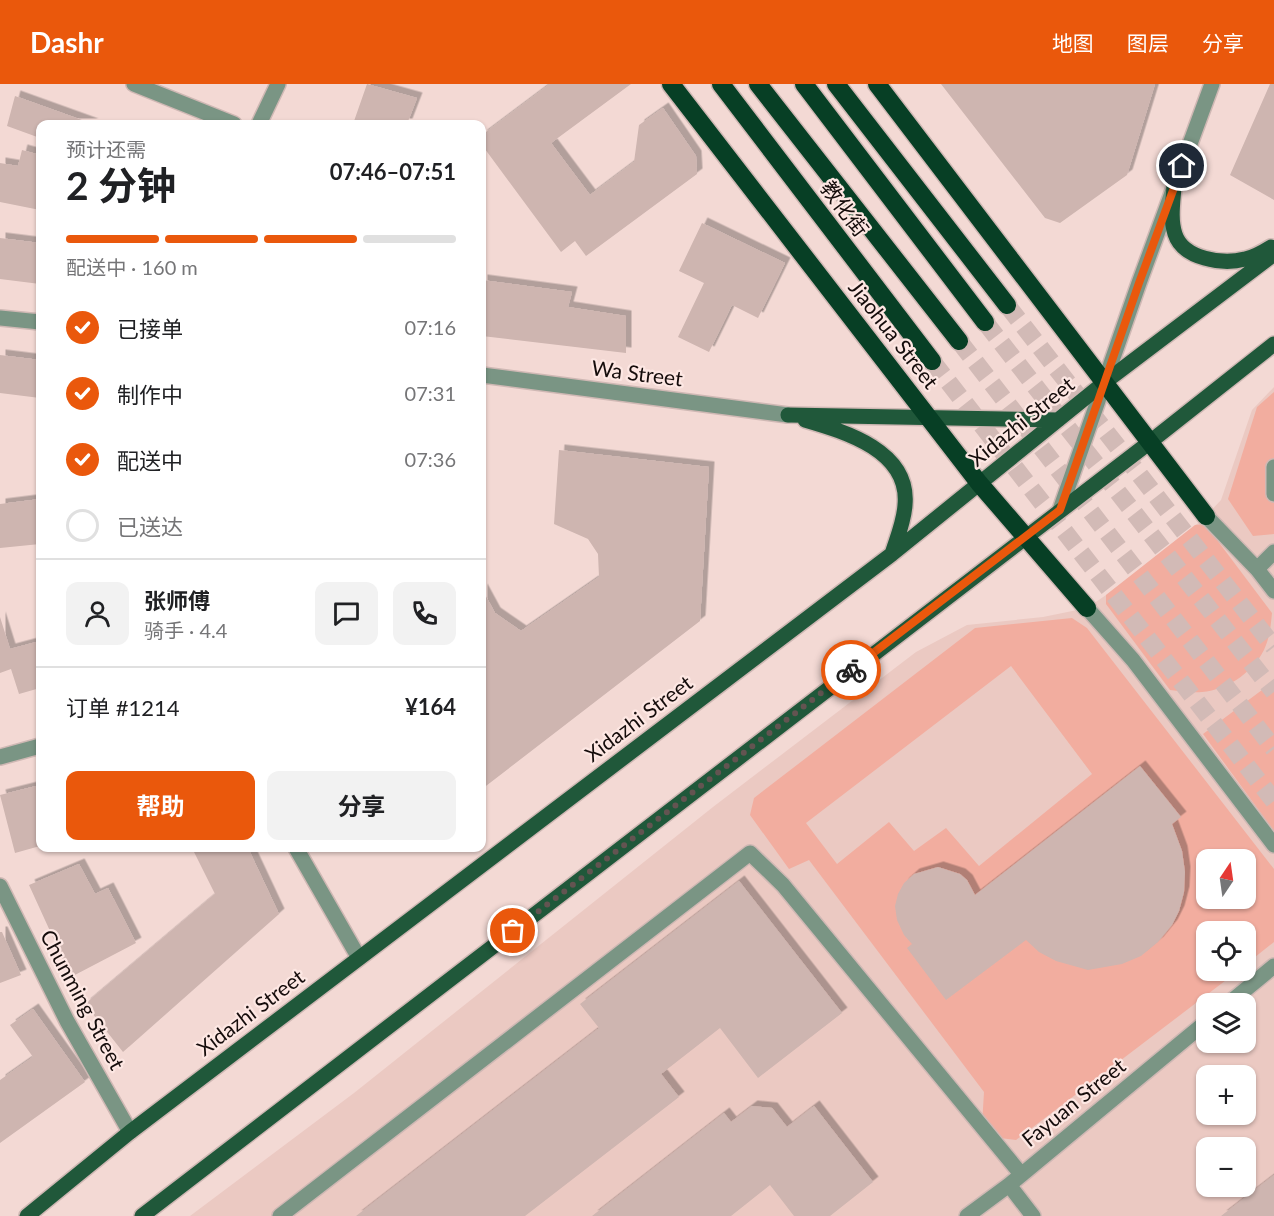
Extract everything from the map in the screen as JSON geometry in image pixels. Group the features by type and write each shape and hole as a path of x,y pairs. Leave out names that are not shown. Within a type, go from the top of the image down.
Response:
{"highway":[{"name":"Jiaohua Street","path":"671,84 979,483 1087,608"},
{"name":"教化街","path":"720,84 932,361"},
{"path":"758,84 959,342"},
{"path":"804,84 985,322"},
{"path":"836,84 1007,305"},
{"path":"877,84 1206,516"}],"main road":[{"path":"1174,187 1172,214 1175,235 1182,246 1194,254 1230,262 1258,255 1274,246"},
{"name":"Xidazhi Street","path":"27,1216 130,1132 892,554 1105,382 1274,254"},
{"path":"142,1216 1150,442 1274,344"},
{"path":"788,415 1058,420"},
{"path":"788,415 868,443 892,462 904,488 905,504 903,520 892,554"}],"street":[{"path":"134,84 224,120"},
{"path":"261,120 278,84"},
{"path":"1060,510 1212,84"},
{"path":"0,318 36,322"},
{"name":"Wa Street","path":"486,376 788,415"},
{"path":"1274,467 1274,494"},
{"path":"1206,516 1257,569 1274,591"},
{"path":"1257,569 1274,552"},
{"path":"1087,608 1132,660 1274,845"},
{"path":"0,757 36,747"},
{"path":"298,852 359,958"},
{"path":"280,1216 750,853 783,885 1021,1174"},
{"name":"Chunming Street","path":"0,886 67,1022 130,1132"},
{"path":"1241,993 1274,966"},
{"name":"Fayuan Street","path":"968,1216 1009,1185 1196,1030"},
{"path":"1009,1185 1033,1216"}],"shaded area":[{"path":"1274,387 1274,1216 190,1216 354,1093 713,807 916,652 967,625 1043,617 1087,608 1202,520 1221,500 1252,410"},
{"path":"1274,392 1274,534 1253,536 1228,499 1257,407"},
{"path":"1205,524 1272,613 1269,633 1266,645 1256,663 1231,683 1202,692 1170,690 1106,604 1106,595 1195,525"},
{"path":"1072,618 1087,628 1274,869 1274,942 1256,956 1256,921 1196,921 1196,981 1225,981 1209,993 1196,993 1196,1003 1016,1140 1000,1138 982,1125 984,1092 809,860 789,869 750,815 754,798 975,628","holes":["1011,666 1092,774 979,866 946,828 914,851 889,822 837,864 806,823"]},
{"path":"1274,681 1274,831 1203,734"}],"building":[{"path":"367,84 417,98 409,120 354,120"},
{"path":"550,84 631,84 551,143 590,195 634,162 639,125 663,108 696,156 697,174 586,256 575,241 561,252 486,150 486,132"},
{"path":"941,84 1155,84 1127,175 1060,223 1045,218"},
{"path":"1270,84 1274,84 1274,200 1230,175"},
{"path":"15,96 82,120 36,120 36,137 7,126"},
{"path":"22,150 36,154 36,209 0,202 0,163 18,166"},
{"path":"702,223 785,263 758,318 732,305 709,352 678,337 704,283 679,271"},
{"path":"0,238 36,242 36,284 0,279"},
{"path":"486,281 572,292 568,307 626,316 626,353 486,336"},
{"path":"0,355 36,360 36,398 0,393"},
{"path":"559,450 709,467 700,621 486,786 486,596 495,613 521,631 599,577 598,554 588,539 554,524"},
{"path":"36,500 36,544 0,548 0,504"},
{"path":"0,617 10,649 36,642 36,689 19,694 11,669 0,673"},
{"path":"1140,766 1181,817 1172,824 1182,851 1185,872 1184,892 1172,925 1158,942 1141,956 1122,964 1088,970 1056,961 1039,952 1026,940 946,1000 907,948 912,944 904,935 897,920 895,906 904,883 914,874 938,867 960,874 967,880 975,895"},
{"path":"36,786 36,847 15,853 0,795"},
{"path":"194,852 250,852 279,914 123,1052 85,1004 215,894"},
{"path":"79,864 95,894 108,888 136,943 71,977 29,885"},
{"path":"739,881 842,1013 758,1078 720,1028 661,1074 679,1097 525,1216 356,1216 599,1028 580,1004"},
{"path":"0,932 21,975 0,983"},
{"path":"33,1009 85,1082 0,1143 0,1080 33,1057 10,1025"},
{"path":"752,1106 772,1108 787,1127 814,1106 873,1182 830,1216 794,1216 770,1185 731,1216 592,1216 724,1113 731,1122"},
{"path":"1274,1175 1274,1216 1221,1216 1246,1197 1256,1197 1256,1189"}],"tunnel":[{"path":"1007,305 1274,647"},
{"path":"985,322 1274,692"},
{"path":"959,341 1274,749"},
{"path":"932,361 1274,801"}],"way so far":[{"path":"513,931 851,670"}],"route":[{"path":"851,670 1060,510 1182,166"}]}
